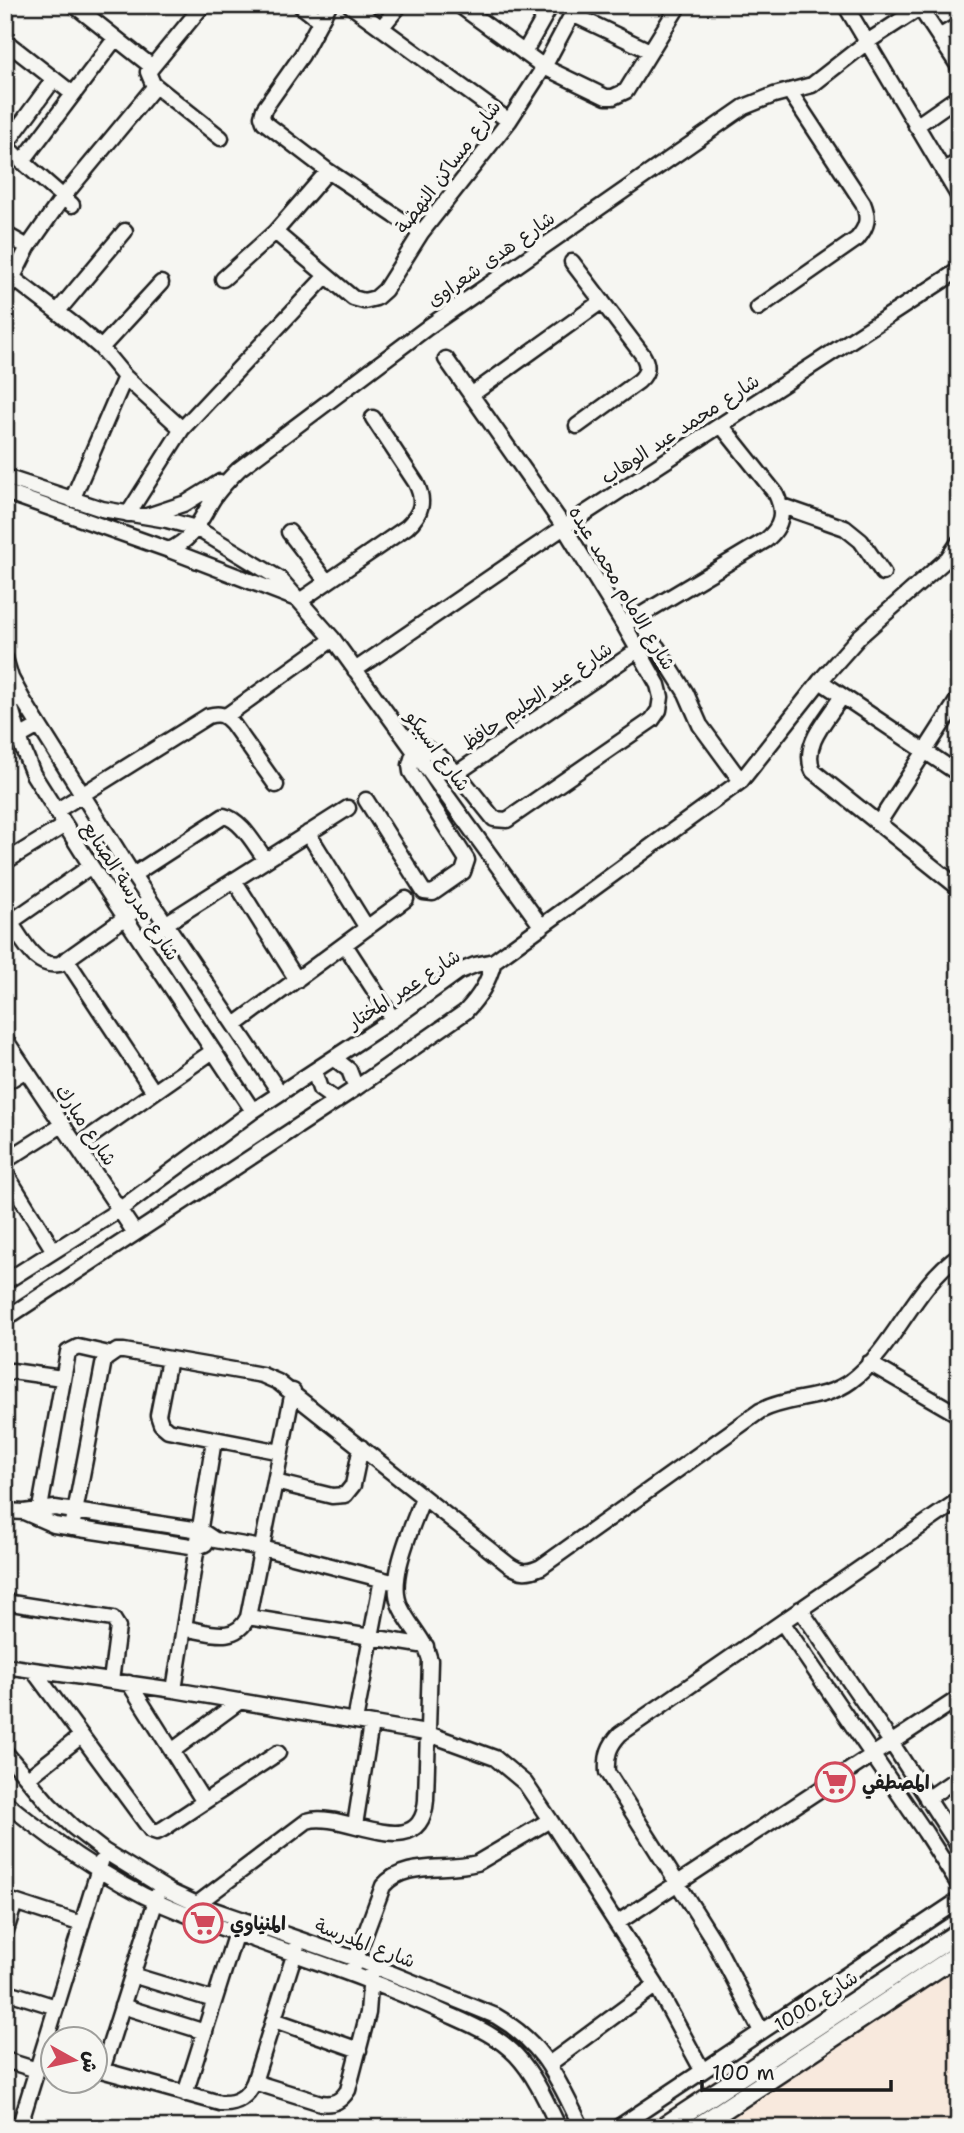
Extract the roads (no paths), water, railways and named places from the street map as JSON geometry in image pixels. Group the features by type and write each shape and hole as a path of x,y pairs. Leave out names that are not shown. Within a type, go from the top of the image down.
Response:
{"street":[{"path":"74,5 89,10 115,39 151,66"},
{"path":"203,5 148,72 149,79 155,86 221,138"},
{"path":"300,5 319,20"},
{"path":"329,5 302,55 268,102 262,116 264,122 328,171 421,233"},
{"path":"350,5 509,121"},
{"path":"380,28 400,5"},
{"path":"459,5 476,10 524,53 544,67 598,95 613,97 626,90 679,5"},
{"path":"524,53 551,5"},
{"path":"845,5 959,197"},
{"path":"922,6 959,67"},
{"name":"شارع هدى شعراوى","path":"169,550 184,542 222,487 239,469 428,327 722,122 759,100 812,85 867,42 922,6"},
{"path":"574,10 650,51"},
{"name":"شارع مساكن النهضة","path":"325,277 352,298 364,301 376,298 384,290 421,233 509,121 544,67 574,10"},
{"path":"939,37 959,25"},
{"path":"23,162 115,39"},
{"path":"5,41 73,94"},
{"path":"54,79 8,139 9,149 68,201"},
{"path":"5,293 28,247 68,201 155,86"},
{"path":"758,308 857,239 866,229 868,215 863,203 790,92"},
{"path":"916,126 959,96"},
{"path":"943,171 959,161"},
{"path":"223,279 275,233 328,171"},
{"path":"58,311 125,231"},
{"path":"128,514 182,429 325,277 275,233"},
{"path":"5,234 28,247"},
{"path":"572,262 642,354 647,368 639,381 577,426"},
{"name":"شارع محمد عبد الوهاب","path":"355,670 564,527 959,270"},
{"path":"13,278 58,311 101,348 125,377 182,429"},
{"path":"101,348 161,283"},
{"path":"471,395 602,301"},
{"name":"شارع الامام محمد عبده","path":"402,734 440,757 457,773 494,820 507,820 652,720 659,710 661,697 658,685 624,625 564,527 446,359"},
{"path":"72,500 125,377"},
{"path":"301,600 407,527 417,519 422,507 422,495 416,483 373,418"},
{"path":"624,625 766,540 776,531 782,519 782,506 776,494 721,425"},
{"path":"145,517 186,503 239,469"},
{"name":"شارع اسبيكو","path":"5,477 72,500 196,528 280,579 333,639 542,926"},
{"name":"شارع اسبيكو","path":"5,492 301,600"},
{"path":"782,506 845,528 861,541 883,573"},
{"path":"289,532 327,582"},
{"path":"494,961 741,781 820,681 859,637 948,558 959,542"},
{"path":"226,716 333,639"},
{"path":"657,647 686,693 700,725 741,781"},
{"name":"شارع عبد الحليم حافظ","path":"457,773 638,650"},
{"name":"شارع مدرسة الصنايع","path":"5,658 11,678 19,737 33,774 253,1111"},
{"path":"820,681 959,774"},
{"path":"842,696 809,751 809,762 813,771 959,888"},
{"path":"878,824 959,698"},
{"name":"شارع مدرسة الصنايع","path":"13,706 39,726 133,875 280,1093"},
{"path":"56,811 208,716 217,713 226,716 276,785"},
{"path":"5,746 39,726"},
{"path":"366,800 424,892 433,893 463,872 467,860 411,772 414,752"},
{"path":"140,940 348,808"},
{"path":"133,875 224,816 232,818 238,824 266,860"},
{"path":"7,856 65,825"},
{"path":"308,834 367,928"},
{"path":"91,866 8,924 43,964 60,964 150,900"},
{"path":"234,880 297,980"},
{"path":"235,1025 407,899"},
{"path":"345,945 393,1019"},
{"path":"66,959 154,1092"},
{"name":"شارع عمر المختار","path":"5,1282 119,1210 253,1111 393,1019 458,972 494,961"},
{"name":"شارع عمر المختار","path":"5,1319 337,1101 465,1012 484,989 494,961"},
{"name":"شارع مبارك","path":"5,1039 135,1233"},
{"path":"77,1146 213,1051"},
{"path":"334,1058 349,1070 356,1088"},
{"path":"5,1083 26,1070"},
{"path":"314,1071 320,1089 337,1101"},
{"path":"5,1161 62,1125"},
{"path":"5,1172 11,1193 54,1251"},
{"path":"40,1508 66,1357 73,1348 109,1354 124,1351 262,1375 293,1391 509,1565 519,1572 530,1572 541,1567 760,1411 786,1400 826,1394 850,1382 869,1363 939,1272 958,1256"},
{"path":"72,1528 102,1367 109,1354"},
{"path":"169,1359 158,1415 161,1424 168,1430 281,1452"},
{"path":"869,1363 959,1415"},
{"path":"5,1374 12,1371 62,1378"},
{"path":"184,1628 233,1634 243,1628 248,1617 293,1391"},
{"path":"174,1690 215,1440"},
{"path":"275,1482 332,1496 345,1496 353,1485 361,1447"},
{"path":"355,1721 371,1637 389,1581 423,1497"},
{"path":"761,2031 714,1941 607,1772 606,1758 611,1745 620,1734 959,1500"},
{"path":"5,1511 24,1512 40,1508 75,1511 200,1530 215,1540 262,1548 389,1581"},
{"path":"24,1512 54,1525 197,1547 215,1540"},
{"path":"183,1914 307,1821 324,1818 396,1834 408,1832 419,1824 425,1813 430,1660 426,1646 400,1607 389,1581"},
{"path":"5,1602 113,1619 118,1628 111,1681"},
{"path":"800,1609 959,1847"},
{"path":"248,1617 426,1646"},
{"path":"782,1622 959,1885"},
{"path":"5,1666 174,1690 426,1733 495,1758 525,1783 550,1820 656,1984 702,2070"},
{"path":"33,1670 151,1830 157,1832 163,1829 278,1753"},
{"path":"129,1683 204,1802"},
{"path":"617,1923 959,1698"},
{"path":"172,1751 240,1701"},
{"path":"355,1825 371,1724"},
{"path":"28,1778 81,1736"},
{"name":"شارع المدرسة","path":"5,1752 49,1804 104,1851 160,1886 295,1953 371,1981 461,2020 502,2042 529,2070 559,2128"},
{"path":"927,1799 959,1777"},
{"name":"شارع المدرسة","path":"5,1802 45,1834 98,1869 183,1914 300,1939 363,1961 496,2016 517,2028 535,2044 549,2064 582,2128"},
{"path":"351,1973 363,1961 383,1886 390,1877 400,1872 464,1867 477,1863 550,1820"},
{"path":"925,1832 942,1822"},
{"path":"53,2024 104,1851"},
{"path":"108,2043 160,1886"},
{"path":"5,1934 10,1900 82,1924"},
{"path":"617,2128 959,1900"},
{"path":"185,2094 238,1925"},
{"name":"شارع 1000","path":"662,2128 959,1932"},
{"path":"108,2072 228,2103 244,2097 254,2082 300,1939"},
{"name":"شارع 1000","path":"696,2128 959,1954"},
{"path":"254,2082 321,2104 337,2102 348,2090 368,2013 371,1981 363,1961"},
{"path":"132,1975 215,2000"},
{"path":"549,2064 656,1984"},
{"path":"5,1991 56,2007"},
{"path":"122,2006 205,2032"},
{"path":"274,2020 359,2050"},
{"path":"5,2060 37,2070 19,2128"}],"place":[{"name":"المصطفي","path":"835,1782"},
{"name":"المنياوي","path":"203,1923"}]}
